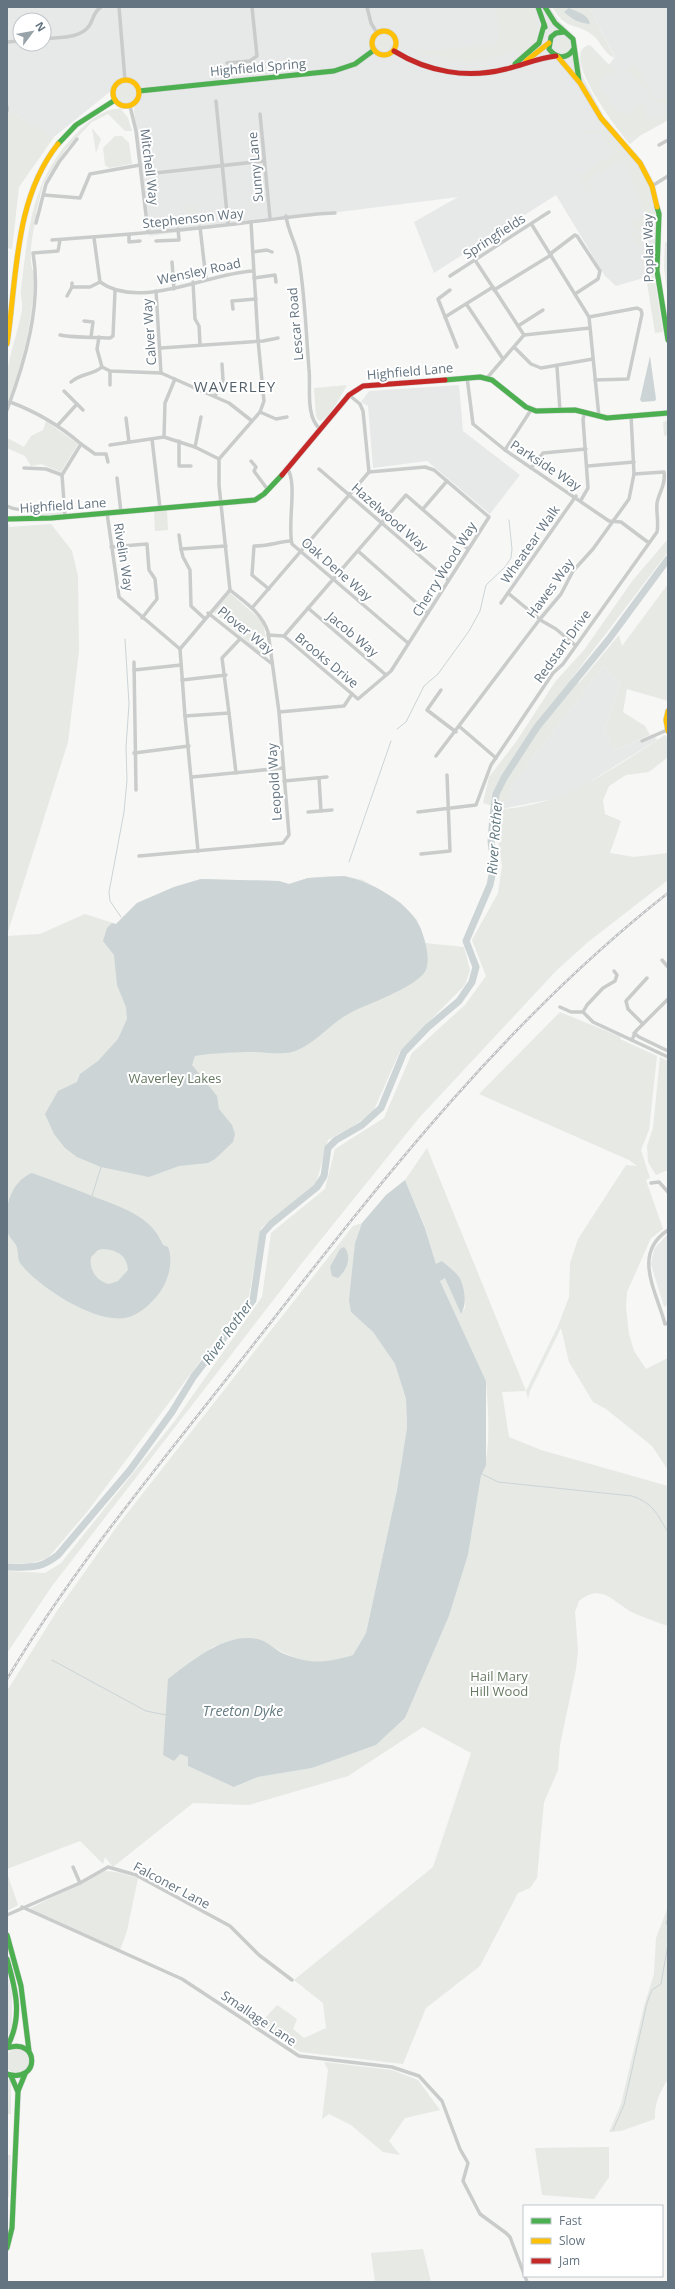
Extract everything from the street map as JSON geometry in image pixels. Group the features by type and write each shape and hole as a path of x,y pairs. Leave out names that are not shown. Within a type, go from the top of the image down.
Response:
{"main road":[{"name":"Poplar Way","path":"538,7 551,52 580,83 601,118 640,163 652,186 659,219 657,271 668,340"},
{"name":"Poplar Way","path":"545,7 564,32 573,39 573,50 580,83"},
{"path":"510,67 537,48 545,34 544,25"},
{"path":"385,31 394,35 397,44 394,51 384,56 374,50 373,39 377,33 385,31"},
{"path":"521,64 540,52 556,33 564,32"},
{"name":"Highfield Spring","path":"139,91 334,71 354,64 374,50"},
{"path":"394,51 413,63 443,72 469,74 557,57 566,57 573,50"},
{"path":"125,80 132,82 139,91 137,101 130,106 122,106 115,100 114,88 119,82 125,80"},
{"path":"7,344 26,212 41,168 66,134 115,100"},
{"name":"Highfield Lane","path":"7,519 121,512 255,500 268,490 320,429 333,417 349,395 363,386 466,377 487,378"},
{"path":"487,378 531,410 575,410 599,417 668,413"},
{"path":"668,711 666,720 668,730"},
{"path":"7,1935 21,1986 28,2051 32,2063 25,2074 18,2092 12,2228 7,2248"},
{"path":"7,1959 18,2012 16,2032 7,2047"},
{"path":"7,2047 17,2045 28,2051"},
{"path":"18,2092 9,2075 25,2074"}],"street":[{"path":"52,38 74,36 86,30 94,14 101,7"},
{"path":"119,7 125,80"},
{"path":"227,63 250,61 257,56 252,7"},
{"path":"367,7 371,23 377,33"},
{"path":"216,100 228,224"},
{"name":"Mitchell Way","path":"130,106 140,165 148,232"},
{"name":"Sunny Lane","path":"260,114 270,218"},
{"path":"36,222 46,184 53,170 77,139"},
{"path":"659,145 668,140"},
{"path":"155,173 222,164 264,161"},
{"path":"44,195 80,198 90,174 140,165"},
{"path":"652,186 666,180 668,176"},
{"name":"Springfields","path":"450,276 532,225 548,212"},
{"name":"Stephenson Way","path":"52,240 129,235 251,222 286,216 335,213"},
{"name":"Lescar Road","path":"286,216 287,225 299,258 309,370 311,415 314,424 320,429"},
{"path":"198,851 180,649 208,613 230,590 219,486 219,459 260,412 264,401 258,340 251,222"},
{"path":"532,225 589,317 599,417"},
{"path":"200,227 206,279"},
{"path":"156,241 179,240 178,229"},
{"path":"129,235 129,242 140,241"},
{"path":"446,317 550,254 575,235 600,271 598,278 575,294"},
{"path":"94,238 100,282"},
{"path":"7,410 32,319 36,271 33,253 58,251 60,240"},
{"path":"253,252 267,250 272,252"},
{"path":"475,260 524,335"},
{"path":"172,262 174,289"},
{"name":"Wensley Road","path":"115,291 156,291 174,289 206,279 237,272 253,271"},
{"path":"254,278 275,275 276,282"},
{"path":"67,296 72,285 90,287 100,282"},
{"path":"60,335 73,338 91,336 110,338 114,336 115,291 100,282"},
{"path":"193,282 195,319 199,326 200,344"},
{"path":"450,290 438,299 457,346"},
{"name":"Calver Way","path":"156,291 161,348 161,373"},
{"path":"233,309 232,301 256,299"},
{"path":"467,304 503,359"},
{"path":"589,317 637,308 642,314 628,379 595,380"},
{"path":"518,326 543,310"},
{"path":"84,321 93,322 91,336"},
{"path":"487,378 524,335 590,328"},
{"path":"99,337 97,349 102,367 110,371 161,373 229,403 252,421"},
{"path":"161,348 258,340 263,341 278,338"},
{"path":"514,347 534,366 541,368 557,367 593,360"},
{"path":"215,396 223,380 222,364"},
{"path":"71,382 78,376 96,371 102,367"},
{"path":"557,367 560,411"},
{"path":"110,371 110,384"},
{"name":"Parkside Way","path":"466,377 473,424 505,450 531,468 576,496 609,521 621,522 649,544"},
{"path":"164,437 165,403 175,379"},
{"path":"64,391 83,410"},
{"path":"252,608 302,552 369,472 363,411 360,404 349,395"},
{"path":"10,402 37,412 95,454 106,454 108,462"},
{"path":"58,426 77,404"},
{"path":"505,450 531,410"},
{"path":"260,412 276,418 287,417"},
{"path":"581,500 588,488 588,466 584,419 585,412"},
{"name":"Hawes Way","path":"436,756 460,727 540,618 561,594 578,565 594,550 615,522 629,499 634,474 631,415"},
{"path":"195,447 201,417"},
{"path":"126,418 129,442"},
{"path":"110,445 164,437 195,447 219,459"},
{"path":"152,439 160,508"},
{"path":"179,441 179,466 191,466"},
{"path":"65,516 62,475 81,444"},
{"path":"531,468 543,453 586,449"},
{"path":"251,461 256,468 254,471 268,490"},
{"path":"588,466 634,462"},
{"name":"Cherry Wood Way","path":"358,699 386,675 408,644 489,517 434,470 425,467 369,472"},
{"path":"24,468 46,469 62,475"},
{"name":"Oak Dene Way","path":"287,468 290,473 292,494 290,512 292,541 302,552 408,644"},
{"name":"Hazelwood Way","path":"319,469 448,580"},
{"name":"Redstart Drive","path":"418,812 476,805 491,764 553,673 563,664 575,645 657,532 659,522 657,504 666,481 664,472 634,474"},
{"name":"Highfield Lane","path":"117,478 121,512"},
{"path":"423,509 447,481"},
{"path":"268,635 284,636 406,495 468,549"},
{"name":"Wheatear Walk","path":"501,603 576,496"},
{"path":"7,506 13,509 29,510 64,506"},
{"name":"Rivelin Way","path":"107,513 119,597 180,649"},
{"path":"179,535 182,557 190,570 191,606 204,618"},
{"path":"269,589 252,575 254,546 272,546 277,542 292,541"},
{"path":"111,547 147,544 149,570 155,579 157,599 142,618"},
{"path":"181,549 226,546"},
{"path":"358,552 428,613"},
{"name":"Leopold Way","path":"139,856 283,843 289,835 279,712 265,622 252,608 230,590"},
{"path":"508,593 575,645"},
{"name":"Jacob Way","path":"308,608 386,675"},
{"name":"Plover Way","path":"208,613 240,640 271,663"},
{"name":"Brooks Drive","path":"284,636 358,699"},
{"path":"236,773 228,713 226,675 222,658 240,640"},
{"path":"134,662 134,754 136,790"},
{"path":"134,670 181,666"},
{"path":"182,680 226,675"},
{"path":"441,690 427,710 456,732"},
{"path":"279,712 344,706 352,694"},
{"path":"185,716 228,713"},
{"path":"460,727 496,758"},
{"path":"642,741 668,730"},
{"path":"134,754 189,746"},
{"path":"192,777 284,768"},
{"path":"421,854 450,851 450,808 447,775"},
{"path":"284,780 327,777"},
{"path":"319,778 321,811"},
{"path":"308,812 332,810"},
{"path":"662,960 668,967"},
{"path":"584,1012 587,1005 603,988 615,981 617,975 614,971"},
{"path":"643,1024 628,1010 626,1001 647,978"},
{"path":"632,1040 634,1033 668,999"},
{"path":"560,1007 571,1012 584,1012 593,1022 668,1057"},
{"path":"634,1033 668,1051"},
{"path":"651,1183 659,1182 668,1192"},
{"path":"667,1324 650,1275 648,1255 656,1239 668,1230"},
{"path":"73,1867 80,1883"},
{"name":"Falconer Lane","path":"7,1915 22,1907 80,1883 106,1867 136,1875 230,1926 259,1955 292,1980"},
{"name":"Smallage Lane","path":"22,1907 182,1980 299,2056 392,2067 419,2076 442,2101 460,2149 468,2163 468,2170 463,2181 480,2214 506,2233 523,2273"}],"shaded area":[{"path":"7,7 550,7 559,21 576,38 582,75 603,115 599,118 638,165 652,193 656,220 654,275 616,286 605,276 556,195 434,273 414,222 458,197 149,236 134,110 137,91 131,79 128,77 54,137 7,110"},
{"path":"589,7 668,7 668,120 641,135 592,87 615,57"},
{"path":"459,385 463,431 520,475 490,514 427,461 373,468 368,406 361,402 369,391"},
{"path":"604,666 620,684 604,731 615,750 653,734 657,740 586,784 557,798 502,809 512,784"},
{"path":"668,1234 668,1305 664,1307 651,1264 654,1249"},
{"path":"7,1973 12,1994 12,2027 7,2036"},
{"path":"7,2155 11,2155 9,2197 7,2197"}],"green space":[{"path":"496,7 533,7 540,33 530,48 520,55 515,49 486,61 464,63 416,52 497,44 499,28"},
{"path":"552,7 589,7 615,58 607,52 590,33 563,21"},
{"path":"382,35 388,35 393,40 391,49 388,51 382,51 377,46 377,40"},
{"path":"563,37 570,42 571,45 566,52 563,53 556,48 555,45 560,38"},
{"path":"590,45 617,73 616,76 611,71 607,75 603,75 599,86 606,97 618,110 625,115 643,102 646,106 646,115 650,119 660,119 668,111 668,120 641,135 630,144 604,109 585,76 580,61 582,51"},
{"path":"637,62 636,64 655,98 668,100 668,105 647,98 649,93 644,85 642,86 628,70"},
{"path":"126,83 133,86 136,93 133,100 126,103 119,100 116,93 119,86"},
{"path":"121,109 128,118 132,131 125,131 108,114 92,122 66,149 43,184 36,213 37,215 31,245 31,263 34,280 29,329 22,360 7,405 7,374 22,310 21,292 27,243 36,202 43,183 52,164 65,146 85,125 105,112"},
{"path":"7,110 54,137 19,187 12,249 7,248"},
{"path":"602,126 636,162 648,182 655,207 656,224 654,231 653,204 641,172"},
{"path":"92,128 101,139 96,153"},
{"path":"589,130 604,130 643,178 652,201 654,214 654,226 651,232 646,233 641,231 632,224 633,220 637,218 639,222 638,218 645,215 625,161 622,162 620,160 586,180 595,202 580,175 613,155 612,153 614,151 600,132 588,132 583,137 583,133"},
{"path":"115,136 122,136 129,143 132,164 109,168 105,165 103,148"},
{"path":"196,205 197,214 190,217 185,213 185,207"},
{"path":"629,229 641,236 641,247 640,247"},
{"path":"665,242 668,243 668,297 664,268"},
{"path":"654,275 663,332 655,333 646,276"},
{"path":"347,385 329,414 321,421 318,420 316,416 314,388"},
{"path":"668,420 668,435 664,436 663,422"},
{"path":"46,421 78,444 61,472 41,464 31,466 25,456 7,448 7,438 24,447 31,436 43,430"},
{"path":"154,511 167,511 168,530 155,531"},
{"path":"64,512 61,515 14,518 16,516"},
{"path":"7,523 10,527 51,524 72,551 78,576 79,651 68,742 7,935"},
{"path":"668,539 668,552 572,678 579,683 619,635 622,646 668,584 668,701 627,689 623,712 645,726 650,735 615,750 604,731 620,684 604,666 512,784 503,809 525,806 568,792 627,760 665,735 668,739 668,757 649,772 626,775 609,786 603,800 605,814 621,821 610,853 634,857 668,853 668,880 588,942 556,971 419,1118 302,1263 52,1586 7,1653 7,1571 45,1573 61,1563 174,1422 262,1297 271,1233 325,1189 335,1149 384,1118 412,1053 465,1005 486,976 472,940 498,893 502,866 497,832 502,809 483,803 489,777 516,742 555,682 584,650 633,580"},
{"path":"230,593 263,622 268,651 264,656 214,612"},
{"name":"Waverley Lakes","path":"344,876 363,880 401,903 417,920 425,943 464,947 470,970 465,985 400,1051 373,1112 353,1126 328,1140 316,1184 261,1228 249,1296 87,1512 48,1558 32,1563 7,1563 7,936 40,934 85,914 116,924 137,903 174,887 201,879 279,881 289,884 308,878"},
{"path":"560,1012 621,1037 620,1039 657,1056 649,1130 641,1150 650,1178 646,1180 663,1229 651,1238 627,1292 626,1307 629,1334 634,1351 646,1369 668,1358 668,1470 652,1446 606,1409 593,1402 569,1362 561,1328 530,1391 528,1399 526,1391 558,1326 569,1297 570,1263 578,1239 626,1165 637,1166 629,1160 479,1094"},
{"path":"660,1057 668,1061 668,1170 656,1175 648,1162 647,1146 653,1128"},
{"name":"Hail Mary Hill Wood","path":"427,1148 526,1391 502,1392 509,1437 541,1450 668,1486 668,1626 628,1610 611,1598 599,1593 586,1596 579,1601 575,1612 578,1651 576,1669 560,1745 558,1770 544,1802 537,1878 530,1888 518,1893 480,1966 426,2008 403,2064 300,2052 260,2024 277,2005 297,2019 293,2029 304,2038 326,2028 323,2003 294,1980 433,1867 471,1753 423,1727 348,1776 249,1805 193,1803 113,1867 105,1857 103,1864 80,1841 7,1869 7,1691 57,1611 118,1525 353,1226 362,1223 355,1243 351,1312 373,1332 395,1364 406,1399 407,1429 397,1490 366,1633 353,1655 325,1663 303,1661 282,1652 261,1640 238,1639 213,1647 196,1659 167,1711 163,1755 180,1754 188,1757 188,1766 235,1787 258,1777 312,1768 376,1745 405,1718 449,1616 468,1555 488,1443 486,1381 440,1281 445,1277 461,1314 465,1308 463,1290 436,1264 425,1227 405,1180"},
{"path":"105,1871 116,1872 138,1878 127,1931 120,1950 29,1909"},
{"path":"7,1873 18,1905 7,1911"},
{"path":"668,1907 668,2079 658,2098 655,2108 655,2119 621,2131 609,2132 621,2104 644,2006 654,1974 656,1938"},
{"path":"17,2049 22,2050 28,2056 28,2066 22,2072 17,2073 12,2072 6,2066 5,2061 6,2056 12,2050"},
{"path":"324,2062 392,2070 418,2080 440,2110 405,2118 389,2141 400,2155 383,2152 351,2125 329,2114 322,2119 328,2070"},
{"path":"7,2078 11,2082 11,2114 7,2114"},
{"path":"609,2147 609,2177 594,2199 542,2195 535,2148"},
{"path":"423,2249 431,2282 375,2282 371,2253"}],"water":[{"path":"569,8 585,16 590,24 576,21 570,17 564,12"},
{"path":"650,356 656,399 655,401 642,402 640,400"},
{"path":"344,876 377,888 399,902 416,919 421,929 428,958 426,969 418,979 399,990 350,1013 308,1044 292,1052 231,1052 195,1056 192,1065 217,1096 219,1109 232,1125 235,1134 233,1142 215,1159 208,1163 179,1166 149,1177 101,1167 77,1157 65,1148 54,1134 45,1114 58,1091 77,1082 80,1074 98,1061 118,1039 127,1019 126,1007 117,985 114,955 103,941 107,928 112,923 116,924 137,903 174,887 201,879 279,881 289,884 308,878"},
{"path":"32,1173 62,1184 124,1208 143,1219 151,1226 163,1245 168,1247 170,1253 170,1266 167,1279 157,1296 144,1309 134,1315 121,1318 106,1317 89,1312 72,1304 41,1284 20,1263 17,1247 9,1236 6,1222 10,1197 18,1183 24,1177","holes":["103,1249 120,1254 126,1261 128,1270 118,1281 109,1284 104,1283 97,1278 91,1266 91,1257 98,1250"]},
{"name":"Treeton Dyke","path":"405,1180 425,1228 436,1264 442,1261 459,1277 461,1281 465,1301 461,1314 445,1278 440,1281 486,1381 486,1465 481,1476 468,1555 449,1616 405,1718 376,1745 312,1768 258,1777 234,1787 188,1766 188,1757 180,1754 174,1761 163,1755 168,1679 199,1656 223,1643 236,1639 249,1638 261,1640 282,1653 292,1657 301,1660 318,1662 353,1655 366,1633 397,1490 407,1428 406,1399 395,1364 373,1332 351,1312 349,1300 355,1243 362,1223 386,1195"},
{"path":"344,1247 347,1251 348,1259 344,1272 338,1278 332,1276 330,1267 340,1249"}],"waterway":[{"path":"397,729 406,722 424,686 438,674 469,631 480,611 486,585 505,567 511,558 512,549 509,520"},
{"name":"River Rother","path":"7,1567 34,1567 45,1563 58,1555 130,1470 172,1412 194,1376 253,1300 263,1233 271,1224 317,1187 324,1176 328,1148 336,1140 362,1125 381,1108 404,1052 428,1027 459,1001 472,982 476,967 466,941 490,885 494,865 491,841 496,794 504,778 537,727 609,639 668,559"},
{"path":"121,917 110,901 109,892 124,812 127,780 126,747 129,704 125,639"},
{"path":"349,862 391,741"},
{"path":"92,1196 101,1167"},
{"path":"482,1474 498,1482 632,1496 650,1506 657,1514 668,1532"},
{"path":"52,1660 146,1711 166,1715"},
{"path":"668,1918 666,1923 668,1926"},
{"path":"613,2130 624,2105 647,2003 652,1990 661,1984 668,1944"}],"railway":[{"path":"7,1679 62,1594 121,1513 343,1230 443,1110 495,1053 550,997 607,944 668,893"}],"traffic: fast":[{"path":"538,7 545,27"},
{"path":"545,7 555,23 573,39 579,81"},
{"path":"515,64 539,43 544,25"},
{"path":"564,32 556,33 551,37 549,49 561,57 567,55 573,50"},
{"path":"139,91 334,71 355,64 374,50"},
{"path":"58,144 76,125 115,100"},
{"path":"657,207 659,214 657,271 668,340"},
{"path":"445,380 480,377 492,380 526,407 536,411 575,410 607,418 668,413"},
{"path":"7,519 51,518 255,500 264,494 282,475"},
{"path":"7,1935 21,1986 29,2051"},
{"path":"7,1959 13,1982 16,2004 15,2025 7,2047"},
{"path":"7,2048 18,2046 26,2049 30,2054 32,2061 26,2073 18,2075 7,2074"},
{"path":"18,2091 25,2074"},
{"path":"7,2248 12,2228 18,2092 11,2076"}],"traffic: slow":[{"path":"384,31 393,34 396,43 393,52 384,55 375,52 372,43 375,34 384,31"},
{"path":"526,61 549,43"},
{"path":"558,57 580,83 601,118 640,163 652,186 657,207"},
{"path":"126,80 135,84 139,93 135,102 126,106 117,102 113,93 117,84 126,80"},
{"path":"7,344 16,266 25,214 33,189 44,166 58,144"},
{"path":"668,711 666,720 668,731"}],"traffic: jam":[{"path":"394,51 434,69 462,73 491,72 556,56"},
{"path":"282,475 349,395 363,386 445,380"}],"district":[{"name":"WAVERLEY","path":"235,386"}]}
